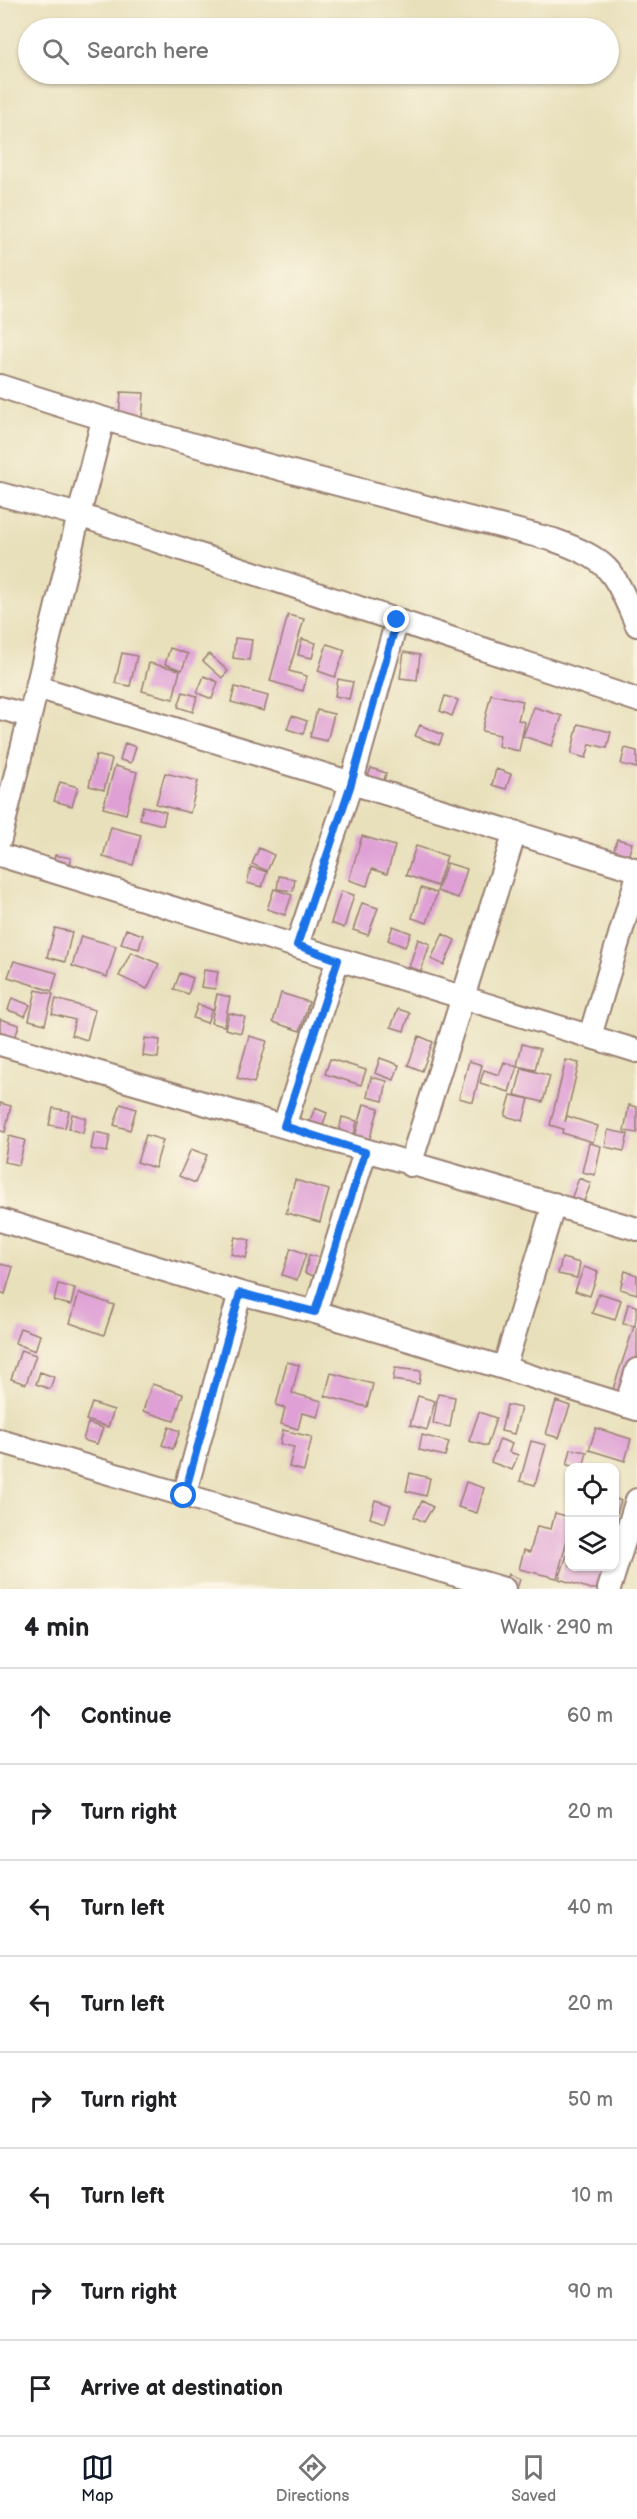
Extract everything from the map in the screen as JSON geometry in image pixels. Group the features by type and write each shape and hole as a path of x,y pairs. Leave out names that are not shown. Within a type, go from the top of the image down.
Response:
{"street":[{"path":"0,386 103,420 554,540 583,550 605,564 618,582 637,625"},
{"path":"0,839 103,420"},
{"path":"0,494 78,515 637,700"},
{"path":"297,945 351,784 397,620"},
{"path":"37,687 637,870"},
{"path":"0,708 29,716"},
{"path":"410,1164 515,832"},
{"path":"0,855 637,1051"},
{"path":"590,1036 637,878"},
{"path":"284,1126 338,960"},
{"path":"0,1044 284,1126 365,1152 637,1229"},
{"path":"315,1312 365,1152"},
{"path":"504,1368 554,1204"},
{"path":"0,1220 240,1293 315,1312 632,1407 637,1370"},
{"path":"184,1496 240,1293"},
{"path":"0,1441 504,1589"},
{"path":"609,1589 637,1500"}],"building":[{"path":"121,392 144,393 142,418 119,417"},
{"path":"288,615 304,619 289,671 307,676 303,691 270,681"},
{"path":"235,638 252,640 249,660 233,658"},
{"path":"302,639 316,643 312,658 298,655"},
{"path":"327,644 345,650 335,677 318,671"},
{"path":"170,648 188,654 182,670 165,664"},
{"path":"404,652 420,655 417,680 400,678"},
{"path":"122,653 137,656 130,686 115,683"},
{"path":"209,654 228,671 222,678 203,661"},
{"path":"149,663 180,670 173,699 142,691"},
{"path":"204,676 218,682 212,699 197,693"},
{"path":"338,679 353,682 349,699 335,696"},
{"path":"235,687 268,696 264,711 231,702"},
{"path":"183,692 197,696 193,712 178,707"},
{"path":"491,694 523,701 518,720 525,722 519,751 498,746 500,735 482,731"},
{"path":"445,696 458,700 452,716 440,711"},
{"path":"534,707 562,716 552,746 523,736"},
{"path":"317,710 334,714 327,741 310,737"},
{"path":"292,716 307,721 303,734 287,729"},
{"path":"578,724 611,732 607,748 590,744 586,758 571,754"},
{"path":"420,725 443,735 439,745 415,736"},
{"path":"125,743 136,747 131,763 120,760"},
{"path":"625,748 637,751 637,768 621,764"},
{"path":"96,755 112,759 104,790 89,786"},
{"path":"115,766 137,772 126,814 103,808"},
{"path":"371,768 386,773 383,784 367,779"},
{"path":"496,769 511,774 506,789 492,785"},
{"path":"165,773 198,781 190,813 156,804"},
{"path":"60,782 78,787 72,806 54,801"},
{"path":"143,806 166,812 163,825 140,819"},
{"path":"111,827 141,835 133,865 103,857"},
{"path":"362,836 395,846 387,874 372,869 367,886 349,880"},
{"path":"617,839 632,843 628,858 613,854"},
{"path":"416,846 447,856 437,886 406,875"},
{"path":"259,848 274,855 267,871 252,864"},
{"path":"55,855 71,858 70,870 53,867"},
{"path":"447,863 467,869 458,898 437,891"},
{"path":"251,867 267,872 262,887 247,883"},
{"path":"279,876 295,879 293,891 277,889"},
{"path":"421,888 437,893 427,923 412,918"},
{"path":"274,889 292,895 285,915 267,909"},
{"path":"341,891 354,895 344,928 331,923"},
{"path":"362,903 378,908 368,935 353,930"},
{"path":"393,926 411,933 405,947 388,940"},
{"path":"55,928 72,932 65,962 47,957"},
{"path":"126,929 143,935 139,949 121,944"},
{"path":"443,934 455,940 444,965 431,959"},
{"path":"81,936 116,946 107,977 72,966"},
{"path":"418,939 430,944 421,971 409,967"},
{"path":"131,952 159,964 147,989 119,976"},
{"path":"14,961 57,973 52,991 8,977"},
{"path":"204,970 218,972 215,989 201,987"},
{"path":"180,973 193,978 188,994 174,989"},
{"path":"36,990 53,994 45,1024 29,1020"},
{"path":"281,993 309,1002 300,1031 273,1022"},
{"path":"217,994 230,997 224,1026 211,1023"},
{"path":"12,998 30,1005 25,1016 8,1010"},
{"path":"56,999 95,1010 87,1040 71,1035 75,1020 52,1014"},
{"path":"198,1004 212,1010 207,1023 193,1018"},
{"path":"398,1009 410,1013 404,1031 391,1027"},
{"path":"229,1013 245,1017 241,1033 225,1029"},
{"path":"0,1019 19,1025 14,1042 0,1038"},
{"path":"249,1036 267,1041 254,1083 237,1078"},
{"path":"419,1036 433,1042 422,1071 408,1065"},
{"path":"145,1038 160,1040 158,1058 143,1056"},
{"path":"522,1044 540,1049 535,1070 517,1066"},
{"path":"380,1058 399,1065 394,1080 375,1073"},
{"path":"330,1059 366,1070 361,1085 325,1074"},
{"path":"566,1060 579,1063 565,1122 567,1116 598,1126 593,1142 562,1133 563,1129 550,1125"},
{"path":"469,1061 482,1065 473,1102 459,1098"},
{"path":"504,1062 517,1067 509,1092 480,1083 484,1070 499,1075"},
{"path":"522,1068 550,1076 543,1102 515,1095"},
{"path":"371,1077 387,1081 383,1101 367,1097"},
{"path":"511,1095 529,1099 523,1121 505,1116"},
{"path":"0,1103 11,1106 5,1132 0,1131"},
{"path":"121,1104 136,1109 130,1130 114,1125"},
{"path":"364,1104 379,1108 369,1141 355,1137"},
{"path":"629,1105 637,1107 637,1133 624,1131"},
{"path":"53,1108 69,1111 65,1128 49,1125"},
{"path":"315,1108 327,1113 321,1130 308,1125"},
{"path":"72,1114 86,1118 83,1133 69,1129"},
{"path":"342,1117 357,1121 354,1135 339,1132"},
{"path":"608,1130 628,1134 624,1151 605,1147"},
{"path":"94,1132 110,1135 107,1152 91,1149"},
{"path":"146,1135 163,1140 155,1168 137,1162"},
{"path":"9,1136 25,1140 19,1165 4,1162"},
{"path":"589,1143 601,1146 595,1175 582,1172"},
{"path":"191,1149 207,1155 195,1183 179,1176"},
{"path":"579,1178 591,1183 582,1206 570,1202"},
{"path":"295,1180 329,1190 320,1222 286,1213"},
{"path":"235,1237 250,1240 246,1258 231,1254"},
{"path":"291,1248 306,1254 297,1280 282,1275"},
{"path":"309,1255 319,1257 314,1276 305,1273"},
{"path":"562,1258 580,1263 577,1278 558,1274"},
{"path":"0,1264 13,1267 5,1294 0,1292"},
{"path":"584,1267 598,1272 590,1296 575,1291"},
{"path":"625,1271 637,1275 637,1294 620,1289"},
{"path":"58,1284 75,1288 71,1305 54,1301"},
{"path":"79,1293 114,1305 104,1335 70,1323"},
{"path":"599,1293 621,1300 615,1320 592,1313"},
{"path":"628,1304 637,1306 635,1326 623,1324"},
{"path":"634,1327 637,1328 637,1381 625,1393 613,1389"},
{"path":"20,1328 40,1335 35,1351 15,1343"},
{"path":"21,1350 36,1355 26,1384 11,1379"},
{"path":"287,1362 299,1365 292,1393 322,1401 318,1417 302,1413 298,1429 281,1424 285,1408 276,1405"},
{"path":"395,1368 421,1371 419,1384 393,1380"},
{"path":"40,1372 54,1377 50,1389 36,1384"},
{"path":"331,1373 373,1384 367,1407 325,1396"},
{"path":"152,1384 183,1394 174,1421 143,1411"},
{"path":"438,1394 455,1397 450,1427 433,1424"},
{"path":"418,1396 435,1401 427,1430 410,1425"},
{"path":"556,1401 570,1406 559,1438 546,1434"},
{"path":"92,1403 114,1410 108,1427 86,1420"},
{"path":"507,1405 521,1408 514,1434 501,1431"},
{"path":"479,1412 496,1418 487,1446 469,1441"},
{"path":"88,1423 103,1428 97,1444 83,1440"},
{"path":"169,1427 180,1431 173,1449 162,1445"},
{"path":"596,1428 631,1439 625,1461 589,1450"},
{"path":"283,1430 312,1437 304,1471 289,1467 294,1447 280,1444"},
{"path":"422,1435 449,1442 445,1456 419,1450"},
{"path":"500,1439 512,1444 509,1452 518,1455 512,1470 491,1462"},
{"path":"531,1441 546,1445 535,1485 520,1481"},
{"path":"571,1449 587,1452 584,1463 568,1463"},
{"path":"410,1473 430,1478 426,1496 406,1491"},
{"path":"466,1482 484,1488 477,1513 458,1507"},
{"path":"375,1500 391,1505 385,1523 370,1518"},
{"path":"422,1501 433,1507 424,1522 414,1517"},
{"path":"555,1513 565,1516 565,1548 557,1578 519,1569 524,1550 530,1552 537,1526 551,1529"},
{"path":"565,1561 565,1571 610,1571 605,1589 591,1589 559,1579"},
{"path":"508,1574 520,1579 517,1589 503,1589"}],"route":[{"path":"184,1496 240,1293 315,1312 365,1152 284,1126 338,960 297,945 351,784 397,620"}]}
